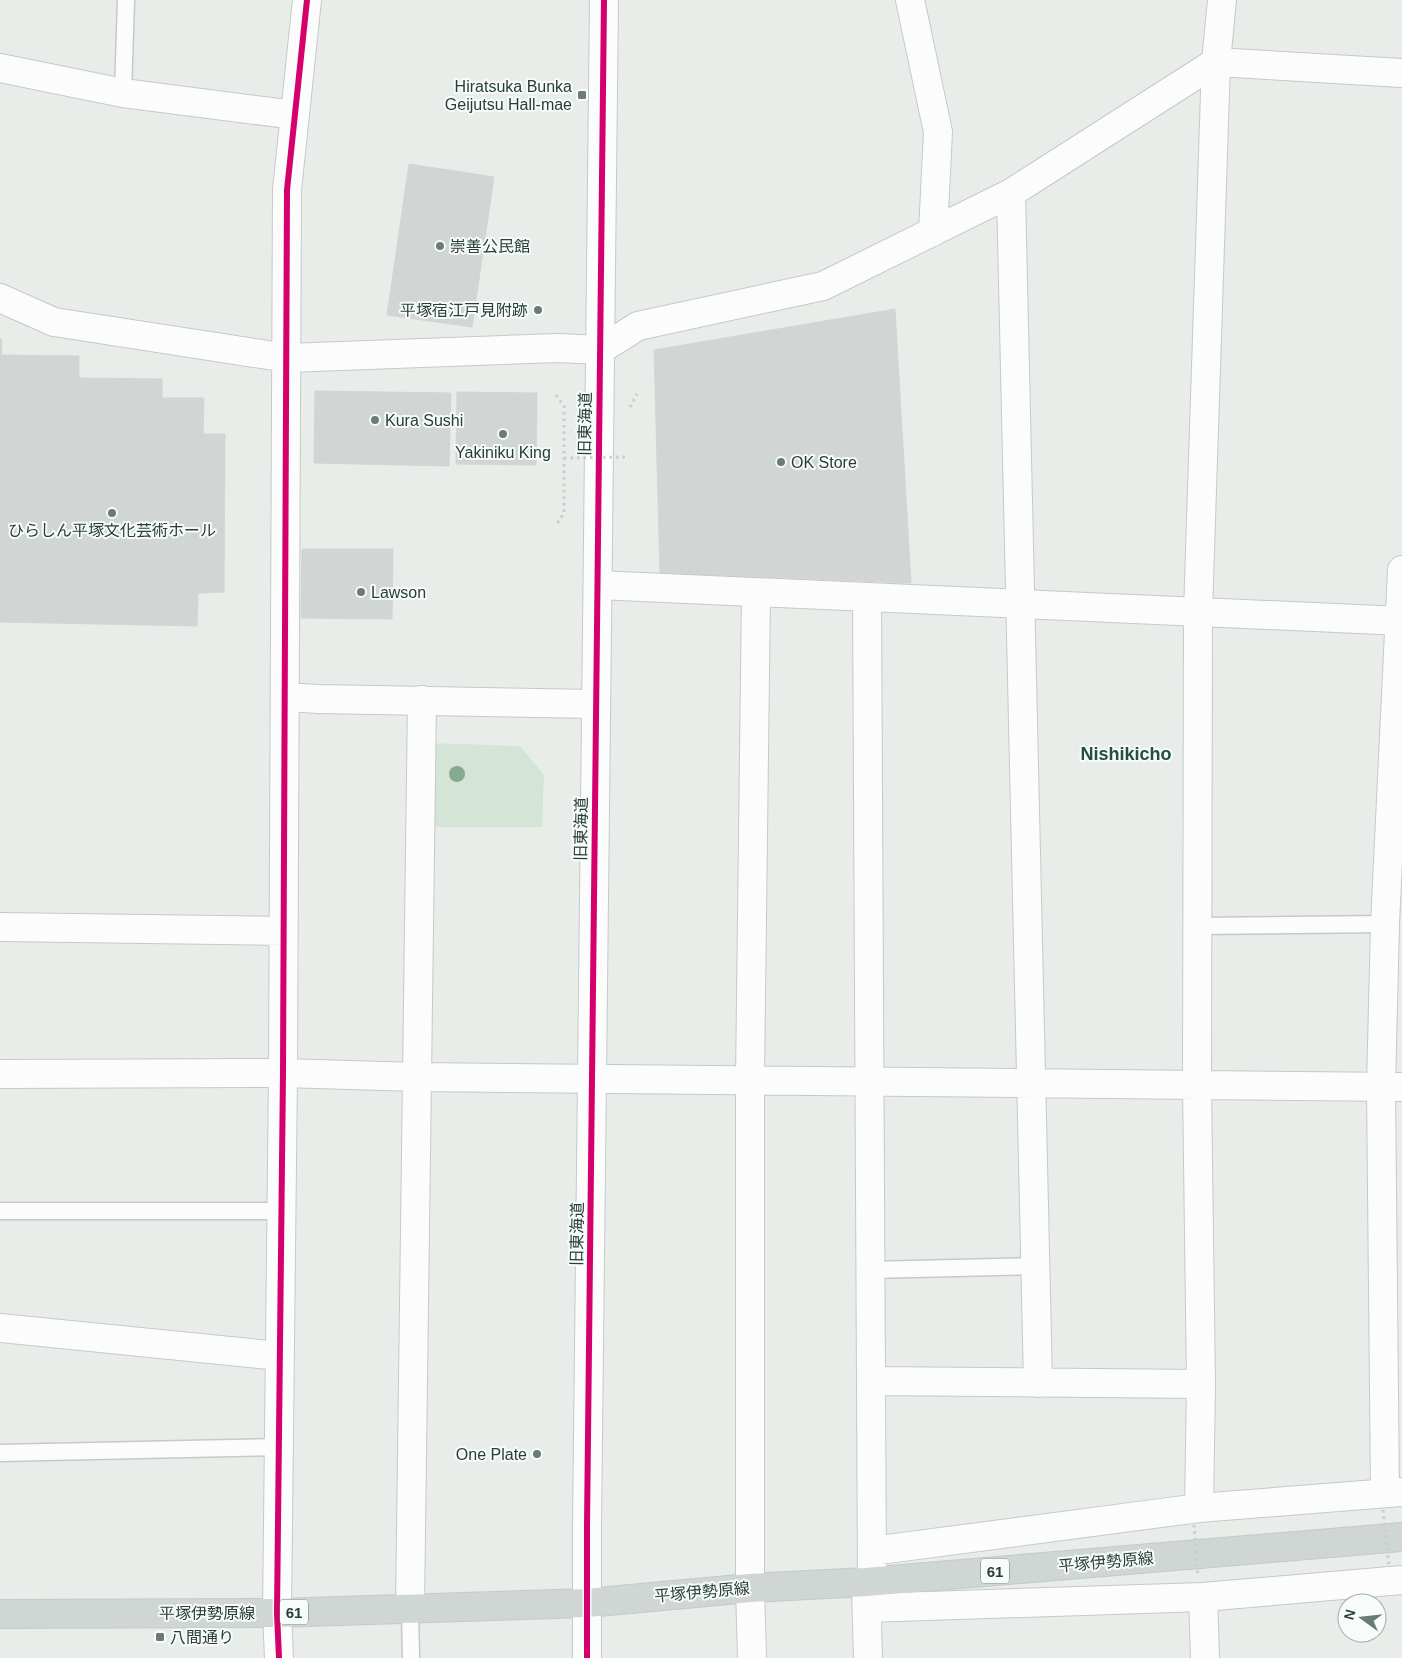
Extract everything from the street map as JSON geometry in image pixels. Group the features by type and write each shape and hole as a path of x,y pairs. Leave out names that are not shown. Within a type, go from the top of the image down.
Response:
{"main road":[{"name":"平塚伊勢原線","path":"0,1614 277,1613 587,1603 750,1588 868,1591 1402,1537"}],"street":[{"path":"278,1658 284,931 287,190 307,0"},
{"name":"旧東海道","path":"587,1658 604,0"},
{"path":"910,0 938,132 933,232"},
{"path":"1197,1517 1201,1384 1197,1085 1198,612 1216,62 1222,0"},
{"path":"0,298 54,322 287,358 558,348 600,350 638,326 823,286 1011,193 1216,62 1402,73"},
{"path":"0,68 124,93 295,115"},
{"path":"1011,193 1038,1383"},
{"path":"872,1551 1390,1499 1392,1087 1385,924 1396,838 1402,570"},
{"path":"598,585 1401,621"},
{"path":"752,1658 750,1588 750,1080 756,592"},
{"path":"867,597 872,1551 868,1591 868,1658"},
{"path":"285,697 596,704"},
{"path":"410,1608 422,700"},
{"path":"0,927 284,931"},
{"path":"0,1074 283,1073 417,1077 1392,1087"},
{"path":"0,1328 280,1356"},
{"path":"871,1381 1201,1384"},
{"path":"868,1591 1201,1586 1395,1574"},
{"path":"1201,1586 1205,1658"}],"lane":[{"path":"124,93 126,0"},
{"path":"1197,926 1385,924"},
{"path":"0,1211 281,1212"},
{"path":"870,1270 1036,1266"},
{"path":"0,1452 279,1448"},
{"path":"410,1608 411,1658"}],"path":[{"path":"630,406 638,394"},
{"path":"556,395 564,406 564,513 557,524"},
{"path":"564,458 629,458"},
{"path":"1390,1499 1395,1574"},
{"path":"1197,1517 1201,1586"}],"green space":[{"path":"431,743 520,746 544,775 542,827 430,827"}],"building":[{"name":"崇善公民館","path":"409,164 494,177 472,327 387,315"},
{"name":"OK Store","path":"895,309 911,583 660,573 654,350"},
{"name":"ひらしん平塚文化芸術ホール","path":"0,339 2,339 1,355 79,356 79,378 162,379 162,398 204,398 203,434 225,434 224,592 198,593 197,626 0,622"},
{"path":"315,391 451,393 449,466 314,463"},
{"path":"457,392 537,393 536,465 456,464"},
{"path":"302,549 393,549 392,619 301,618"}],"cycle path":[{"path":"279,1658 277,1613 283,1073 287,190 307,0"},
{"path":"587,1658 604,0"}],"place":[{"name":"Hiratsuka Bunka Geijutsu Hall-mae","path":"582,95"},
{"name":"崇善公民館","path":"440,246"},
{"name":"平塚宿江戸見附跡","path":"538,310"},
{"name":"Kura Sushi","path":"375,420"},
{"name":"Yakiniku King","path":"503,434"},
{"name":"OK Store","path":"781,462"},
{"name":"ひらしん平塚文化芸術ホール","path":"112,513"},
{"name":"Lawson","path":"361,592"},
{"name":"One Plate","path":"537,1454"},
{"name":"八間通り","path":"160,1637"}],"district":[{"name":"Nishikicho","path":"1126,754"}]}
